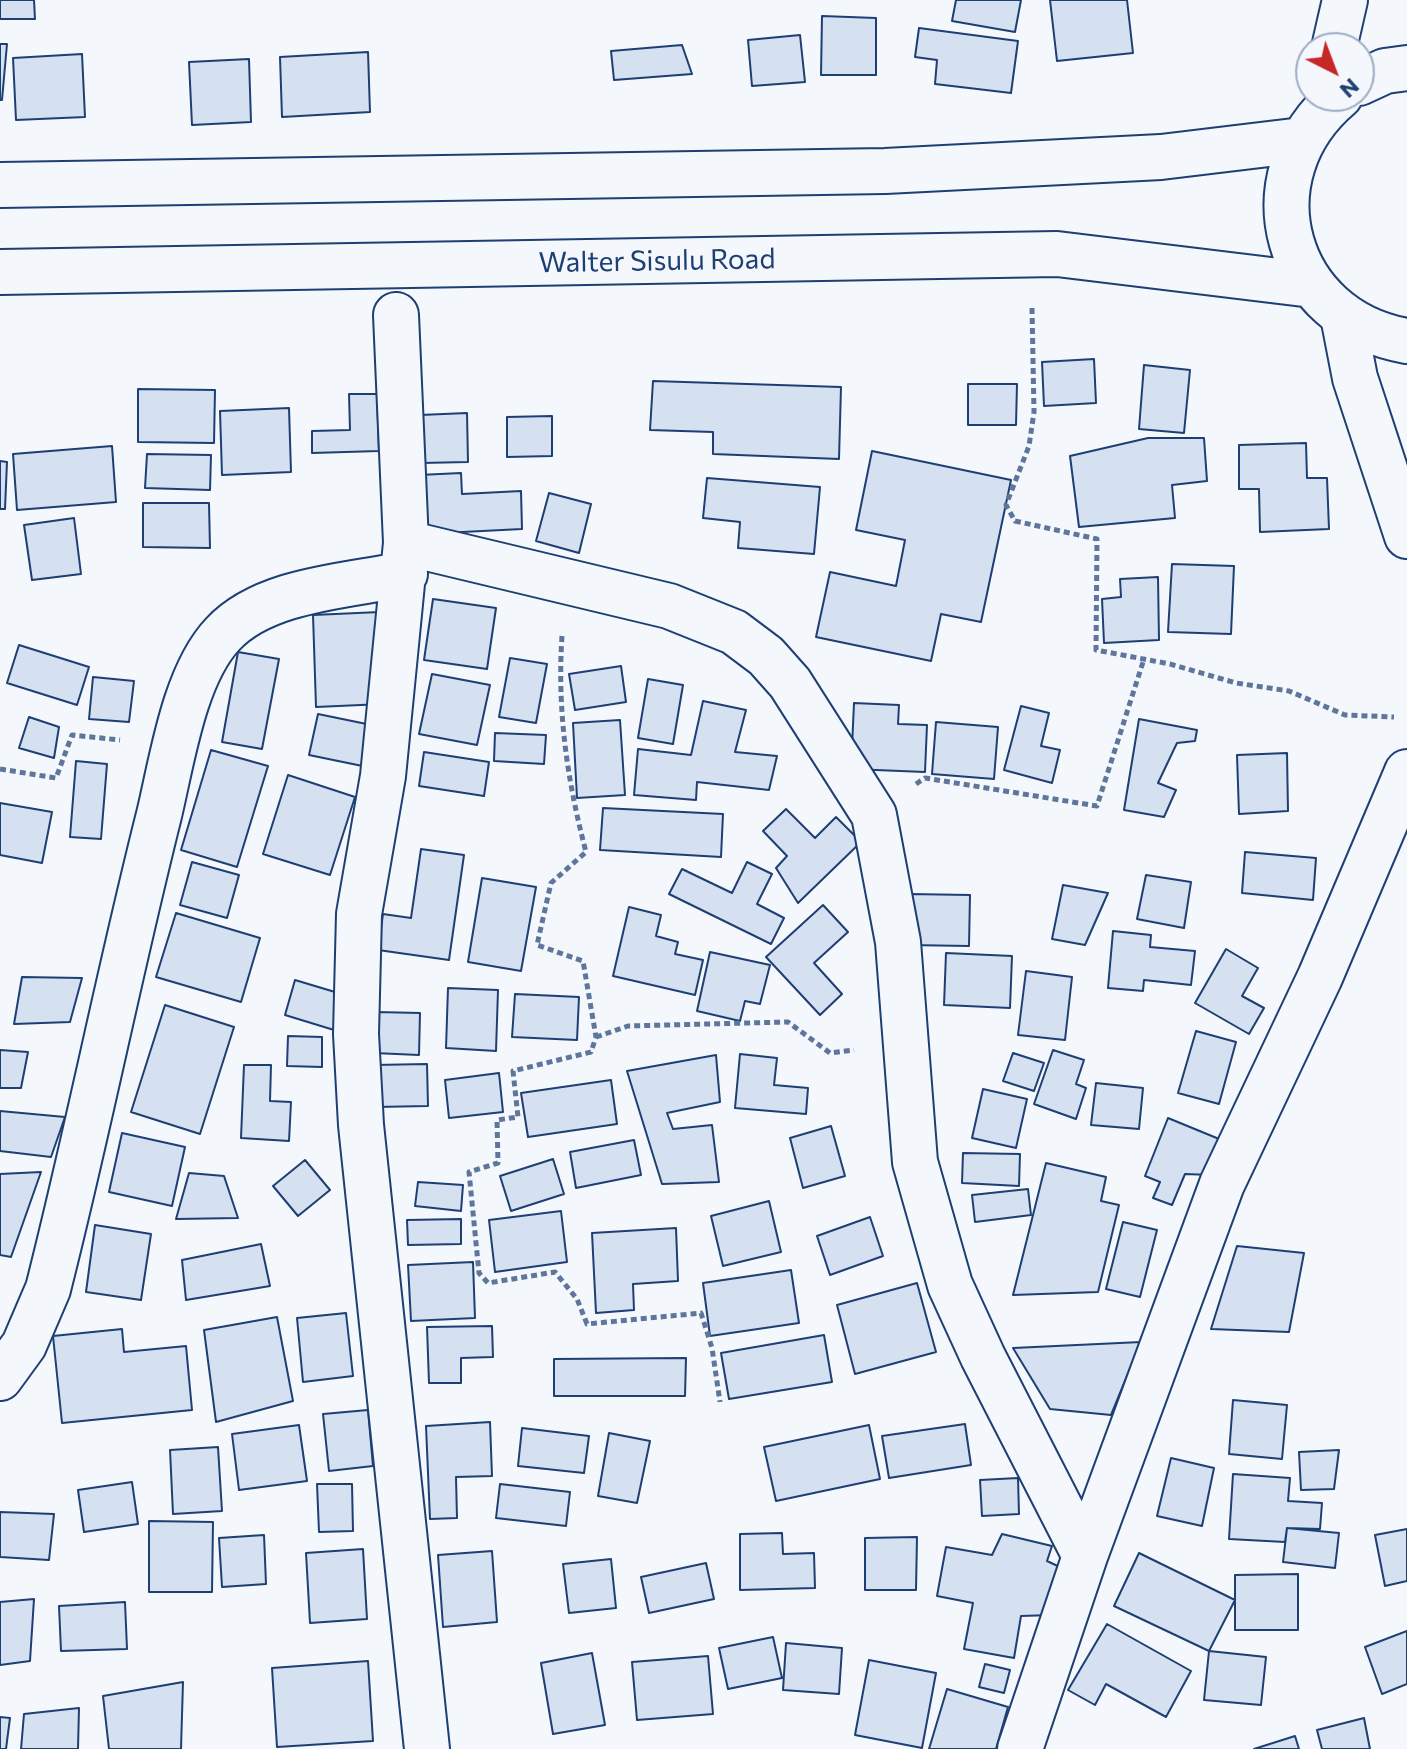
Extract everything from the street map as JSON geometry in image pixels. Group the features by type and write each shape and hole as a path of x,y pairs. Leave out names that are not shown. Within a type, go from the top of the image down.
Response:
{"street":[{"path":"1338,32 1345,0"},
{"path":"1375,76 1407,68"},
{"path":"0,185 885,171 1161,157 1318,112"},
{"path":"1322,112 1286,193 1287,226 1296,257 1312,285 1343,316 1364,329 1407,341"},
{"name":"Walter Sisulu Road","path":"0,272 1057,254 1312,285"},
{"path":"396,315 405,558 383,776 359,914 356,1034 361,1125 427,1749"},
{"path":"1343,316 1355,378 1407,536"},
{"path":"0,1378 24,1345 48,1289 179,736 202,662 224,633 249,614 405,558 669,606 734,632 766,656 790,683 874,815 898,942 903,1043 915,1162 950,1285 983,1357 1085,1556"},
{"path":"1020,1749 1085,1556 1222,1184 1320,977 1407,772"}],"path":[{"path":"1032,303 1034,412 1029,446 1006,505 1015,521 1097,539 1096,650 1236,683 1289,691 1345,715 1407,718"},
{"path":"563,625 560,673 564,745 586,852 551,883 537,945 583,961 596,1037 591,1052 513,1071 518,1117 497,1120 498,1163 469,1172 479,1273 488,1283 555,1272 577,1299 587,1324 701,1313 712,1348 720,1402"},
{"path":"874,815 925,778 1097,806 1144,659"},
{"path":"0,769 56,778 72,735 128,741 179,736"},
{"path":"596,1037 628,1026 788,1022 830,1053 903,1043"}],"building":[{"path":"0,0 34,0 35,19 0,19"},
{"path":"956,0 1021,0 1015,32 952,21"},
{"path":"1050,0 1127,0 1133,53 1057,61"},
{"path":"822,16 876,18 876,75 821,75"},
{"path":"919,28 1018,41 1011,93 935,84 937,60 915,57"},
{"path":"800,35 805,82 752,86 748,40"},
{"path":"0,44 7,44 2,100 0,100"},
{"path":"682,45 692,74 614,80 611,51"},
{"path":"368,52 370,112 282,117 280,57"},
{"path":"82,54 85,117 16,120 13,58"},
{"path":"249,59 251,122 192,125 189,62"},
{"path":"1094,359 1096,403 1044,406 1042,362"},
{"path":"1144,365 1190,370 1184,433 1139,429"},
{"path":"653,381 841,387 839,459 713,454 713,432 650,430"},
{"path":"968,384 1017,384 1016,425 968,425"},
{"path":"138,389 215,390 214,443 138,442"},
{"path":"349,394 377,394 379,451 312,453 312,431 350,430"},
{"path":"289,408 291,472 222,475 220,411"},
{"path":"467,413 468,462 421,463 420,415"},
{"path":"552,416 552,456 507,457 507,417"},
{"path":"1148,438 1204,438 1207,481 1172,485 1175,518 1079,527 1070,456"},
{"path":"1306,443 1307,478 1327,478 1329,529 1260,532 1259,489 1239,489 1239,445"},
{"path":"112,446 116,502 17,510 13,454"},
{"path":"872,451 1011,480 981,622 941,614 931,661 816,637 830,572 896,586 905,540 856,530"},
{"path":"147,454 211,455 210,490 145,488"},
{"path":"0,461 7,462 5,509 0,509"},
{"path":"461,473 462,494 521,491 522,529 423,534 419,475"},
{"path":"707,478 820,487 814,554 738,548 740,522 703,518"},
{"path":"549,493 591,504 579,553 536,541"},
{"path":"143,503 209,503 210,548 143,547"},
{"path":"74,518 81,574 32,580 24,525"},
{"path":"1172,564 1234,566 1231,634 1168,632"},
{"path":"1158,577 1159,640 1104,643 1102,599 1121,597 1120,579"},
{"path":"433,599 496,608 487,669 424,660"},
{"path":"380,612 383,704 316,707 313,615"},
{"path":"19,645 89,667 77,705 7,683"},
{"path":"238,652 279,659 262,749 222,742"},
{"path":"510,658 547,664 536,723 499,717"},
{"path":"621,666 626,702 575,710 569,674"},
{"path":"432,674 490,685 477,745 419,734"},
{"path":"93,677 134,681 129,722 89,719"},
{"path":"648,679 683,685 673,744 638,738"},
{"path":"703,701 746,710 735,752 777,756 769,790 697,782 696,800 634,795 638,749 691,755"},
{"path":"854,703 899,705 898,724 927,725 925,772 851,769"},
{"path":"1021,706 1049,713 1041,746 1060,750 1052,783 1004,770"},
{"path":"318,714 386,728 377,769 309,755"},
{"path":"29,717 59,727 54,758 19,748"},
{"path":"1139,719 1197,730 1195,741 1177,743 1158,783 1176,790 1164,817 1124,810"},
{"path":"620,720 625,795 577,798 573,723"},
{"path":"936,722 998,727 994,779 932,774"},
{"path":"495,733 546,735 544,764 494,761"},
{"path":"211,750 268,766 237,867 181,850"},
{"path":"424,752 489,762 484,796 419,786"},
{"path":"1287,753 1288,811 1239,814 1237,755"},
{"path":"76,761 107,764 101,839 70,837"},
{"path":"288,775 355,797 330,875 263,854"},
{"path":"0,803 52,812 42,863 0,855"},
{"path":"603,808 723,814 721,857 600,850"},
{"path":"786,809 815,838 836,817 861,842 798,903 776,868 787,856 763,831"},
{"path":"421,849 464,855 449,960 378,950 383,914 411,918"},
{"path":"1245,852 1316,858 1313,900 1242,893"},
{"path":"192,862 239,875 227,918 180,905"},
{"path":"747,862 772,874 757,904 784,918 771,944 669,894 682,869 732,893"},
{"path":"1146,875 1191,882 1184,928 1137,919"},
{"path":"482,878 536,887 521,971 468,962"},
{"path":"1063,885 1108,893 1085,945 1052,939"},
{"path":"909,894 970,895 969,946 907,945"},
{"path":"823,905 848,932 814,963 842,994 820,1015 766,957"},
{"path":"629,907 661,915 656,936 678,942 675,954 703,960 695,995 613,976"},
{"path":"176,913 260,938 241,1002 156,977"},
{"path":"1113,931 1151,935 1150,947 1195,951 1191,985 1144,980 1143,991 1108,988"},
{"path":"1226,949 1258,968 1242,996 1264,1008 1249,1034 1195,1003"},
{"path":"710,952 770,965 760,1004 745,1001 740,1021 697,1011"},
{"path":"946,953 1012,956 1010,1008 944,1005"},
{"path":"1026,971 1072,977 1065,1040 1018,1035"},
{"path":"22,977 82,978 70,1022 14,1024"},
{"path":"295,980 345,995 334,1030 285,1015"},
{"path":"448,988 498,990 496,1051 446,1048"},
{"path":"515,994 579,997 577,1040 512,1037"},
{"path":"165,1005 234,1027 200,1134 131,1112"},
{"path":"376,1012 420,1013 419,1055 374,1053"},
{"path":"1196,1031 1236,1042 1219,1104 1178,1093"},
{"path":"288,1036 322,1037 322,1067 287,1066"},
{"path":"0,1050 28,1052 21,1088 0,1088"},
{"path":"1053,1050 1084,1060 1076,1084 1086,1088 1076,1119 1034,1104"},
{"path":"1013,1053 1044,1063 1034,1091 1003,1081"},
{"path":"740,1054 777,1058 774,1085 808,1088 806,1114 735,1108"},
{"path":"716,1055 720,1102 667,1113 673,1129 712,1125 719,1182 662,1184 627,1071"},
{"path":"427,1064 428,1106 375,1107 374,1065"},
{"path":"244,1065 271,1065 270,1101 291,1102 289,1141 241,1138"},
{"path":"499,1073 503,1112 449,1118 445,1080"},
{"path":"611,1080 617,1124 528,1137 521,1093"},
{"path":"1096,1083 1143,1088 1139,1129 1091,1125"},
{"path":"983,1089 1027,1099 1016,1148 972,1138"},
{"path":"0,1111 65,1117 51,1157 0,1151"},
{"path":"1168,1118 1224,1141 1211,1175 1185,1174 1172,1205 1153,1198 1160,1182 1145,1176"},
{"path":"831,1126 845,1176 803,1188 790,1138"},
{"path":"122,1133 185,1147 172,1206 109,1192"},
{"path":"634,1140 641,1175 576,1188 570,1152"},
{"path":"963,1153 1020,1154 1019,1186 962,1183"},
{"path":"553,1159 564,1194 511,1211 500,1176"},
{"path":"305,1160 330,1190 298,1216 273,1186"},
{"path":"1046,1163 1106,1177 1101,1201 1119,1205 1098,1292 1013,1295"},
{"path":"41,1172 11,1257 0,1255 0,1174"},
{"path":"189,1173 224,1176 238,1218 176,1219"},
{"path":"418,1182 463,1185 461,1211 415,1206"},
{"path":"1028,1189 1031,1215 975,1222 972,1195"},
{"path":"769,1201 781,1252 723,1266 711,1216"},
{"path":"561,1211 567,1262 495,1272 489,1220"},
{"path":"870,1217 883,1256 830,1275 817,1236"},
{"path":"461,1219 461,1244 408,1245 407,1220"},
{"path":"1123,1222 1157,1230 1140,1297 1106,1289"},
{"path":"95,1225 151,1234 141,1300 86,1292"},
{"path":"676,1228 678,1281 633,1284 634,1310 596,1313 592,1233"},
{"path":"261,1244 270,1286 186,1300 182,1260"},
{"path":"1237,1246 1304,1253 1289,1332 1211,1329"},
{"path":"473,1262 475,1318 411,1321 408,1265"},
{"path":"791,1270 799,1323 710,1336 703,1283"},
{"path":"917,1283 936,1352 855,1374 837,1305"},
{"path":"346,1313 353,1376 303,1382 297,1318"},
{"path":"277,1317 293,1401 216,1422 204,1330"},
{"path":"492,1326 493,1357 461,1358 461,1383 429,1383 427,1327"},
{"path":"122,1329 124,1352 186,1346 192,1410 62,1423 53,1336"},
{"path":"824,1335 832,1382 729,1399 721,1353"},
{"path":"1141,1342 1111,1415 1050,1409 1013,1348"},
{"path":"686,1358 685,1396 554,1396 554,1359"},
{"path":"1233,1400 1287,1405 1282,1459 1229,1454"},
{"path":"368,1410 373,1466 329,1471 323,1414"},
{"path":"490,1422 492,1476 456,1477 457,1518 430,1519 426,1426"},
{"path":"965,1424 971,1465 889,1478 882,1436"},
{"path":"299,1425 307,1481 239,1490 232,1434"},
{"path":"869,1425 880,1479 776,1501 764,1447"},
{"path":"522,1428 589,1436 584,1473 518,1466"},
{"path":"609,1433 650,1441 637,1503 598,1496"},
{"path":"218,1447 222,1511 173,1514 170,1450"},
{"path":"1339,1450 1334,1489 1301,1490 1299,1452"},
{"path":"1171,1458 1214,1468 1202,1526 1157,1516"},
{"path":"1233,1474 1290,1478 1288,1501 1322,1503 1320,1529 1287,1528 1285,1542 1229,1539"},
{"path":"1018,1478 1019,1514 982,1516 980,1480"},
{"path":"132,1482 138,1524 84,1532 78,1490"},
{"path":"317,1484 352,1484 353,1531 319,1532"},
{"path":"500,1484 570,1492 566,1526 496,1518"},
{"path":"0,1512 54,1514 49,1560 0,1557"},
{"path":"149,1521 213,1522 212,1592 149,1592"},
{"path":"1287,1528 1339,1533 1335,1568 1283,1562"},
{"path":"1407,1529 1407,1581 1385,1586 1375,1535"},
{"path":"782,1533 783,1554 814,1553 815,1588 740,1590 740,1534"},
{"path":"1002,1534 1052,1546 1047,1561 1062,1568 1052,1615 1021,1616 1014,1658 964,1649 973,1603 937,1596 946,1547 992,1555"},
{"path":"264,1535 266,1584 222,1587 219,1538"},
{"path":"917,1537 916,1590 865,1590 865,1538"},
{"path":"363,1549 367,1619 310,1623 306,1553"},
{"path":"492,1551 497,1622 443,1627 438,1555"},
{"path":"1139,1553 1235,1600 1209,1651 1114,1606"},
{"path":"611,1559 616,1608 569,1613 563,1564"},
{"path":"706,1563 714,1599 649,1613 641,1577"},
{"path":"1298,1574 1298,1630 1235,1630 1235,1575"},
{"path":"34,1599 30,1661 0,1665 0,1602"},
{"path":"125,1602 127,1649 61,1651 59,1606"},
{"path":"1107,1624 1191,1671 1166,1717 1106,1684 1095,1705 1068,1690"},
{"path":"1407,1631 1407,1684 1382,1694 1365,1647"},
{"path":"773,1637 782,1678 728,1689 719,1648"},
{"path":"786,1643 842,1648 839,1694 783,1690"},
{"path":"1209,1651 1266,1657 1261,1705 1204,1700"},
{"path":"592,1653 605,1725 553,1734 541,1663"},
{"path":"708,1656 713,1714 637,1720 632,1662"},
{"path":"869,1660 936,1673 922,1748 855,1735"},
{"path":"368,1661 373,1741 277,1747 272,1668"},
{"path":"985,1664 1010,1670 1004,1693 979,1687"},
{"path":"183,1682 181,1749 109,1749 103,1696"},
{"path":"947,1689 1008,1707 996,1749 929,1749"},
{"path":"79,1708 78,1749 21,1749 24,1714"},
{"path":"0,1717 10,1718 6,1749 0,1749"},
{"path":"1364,1718 1370,1749 1322,1749 1317,1730"},
{"path":"1295,1736 1299,1749 1254,1749"}]}
